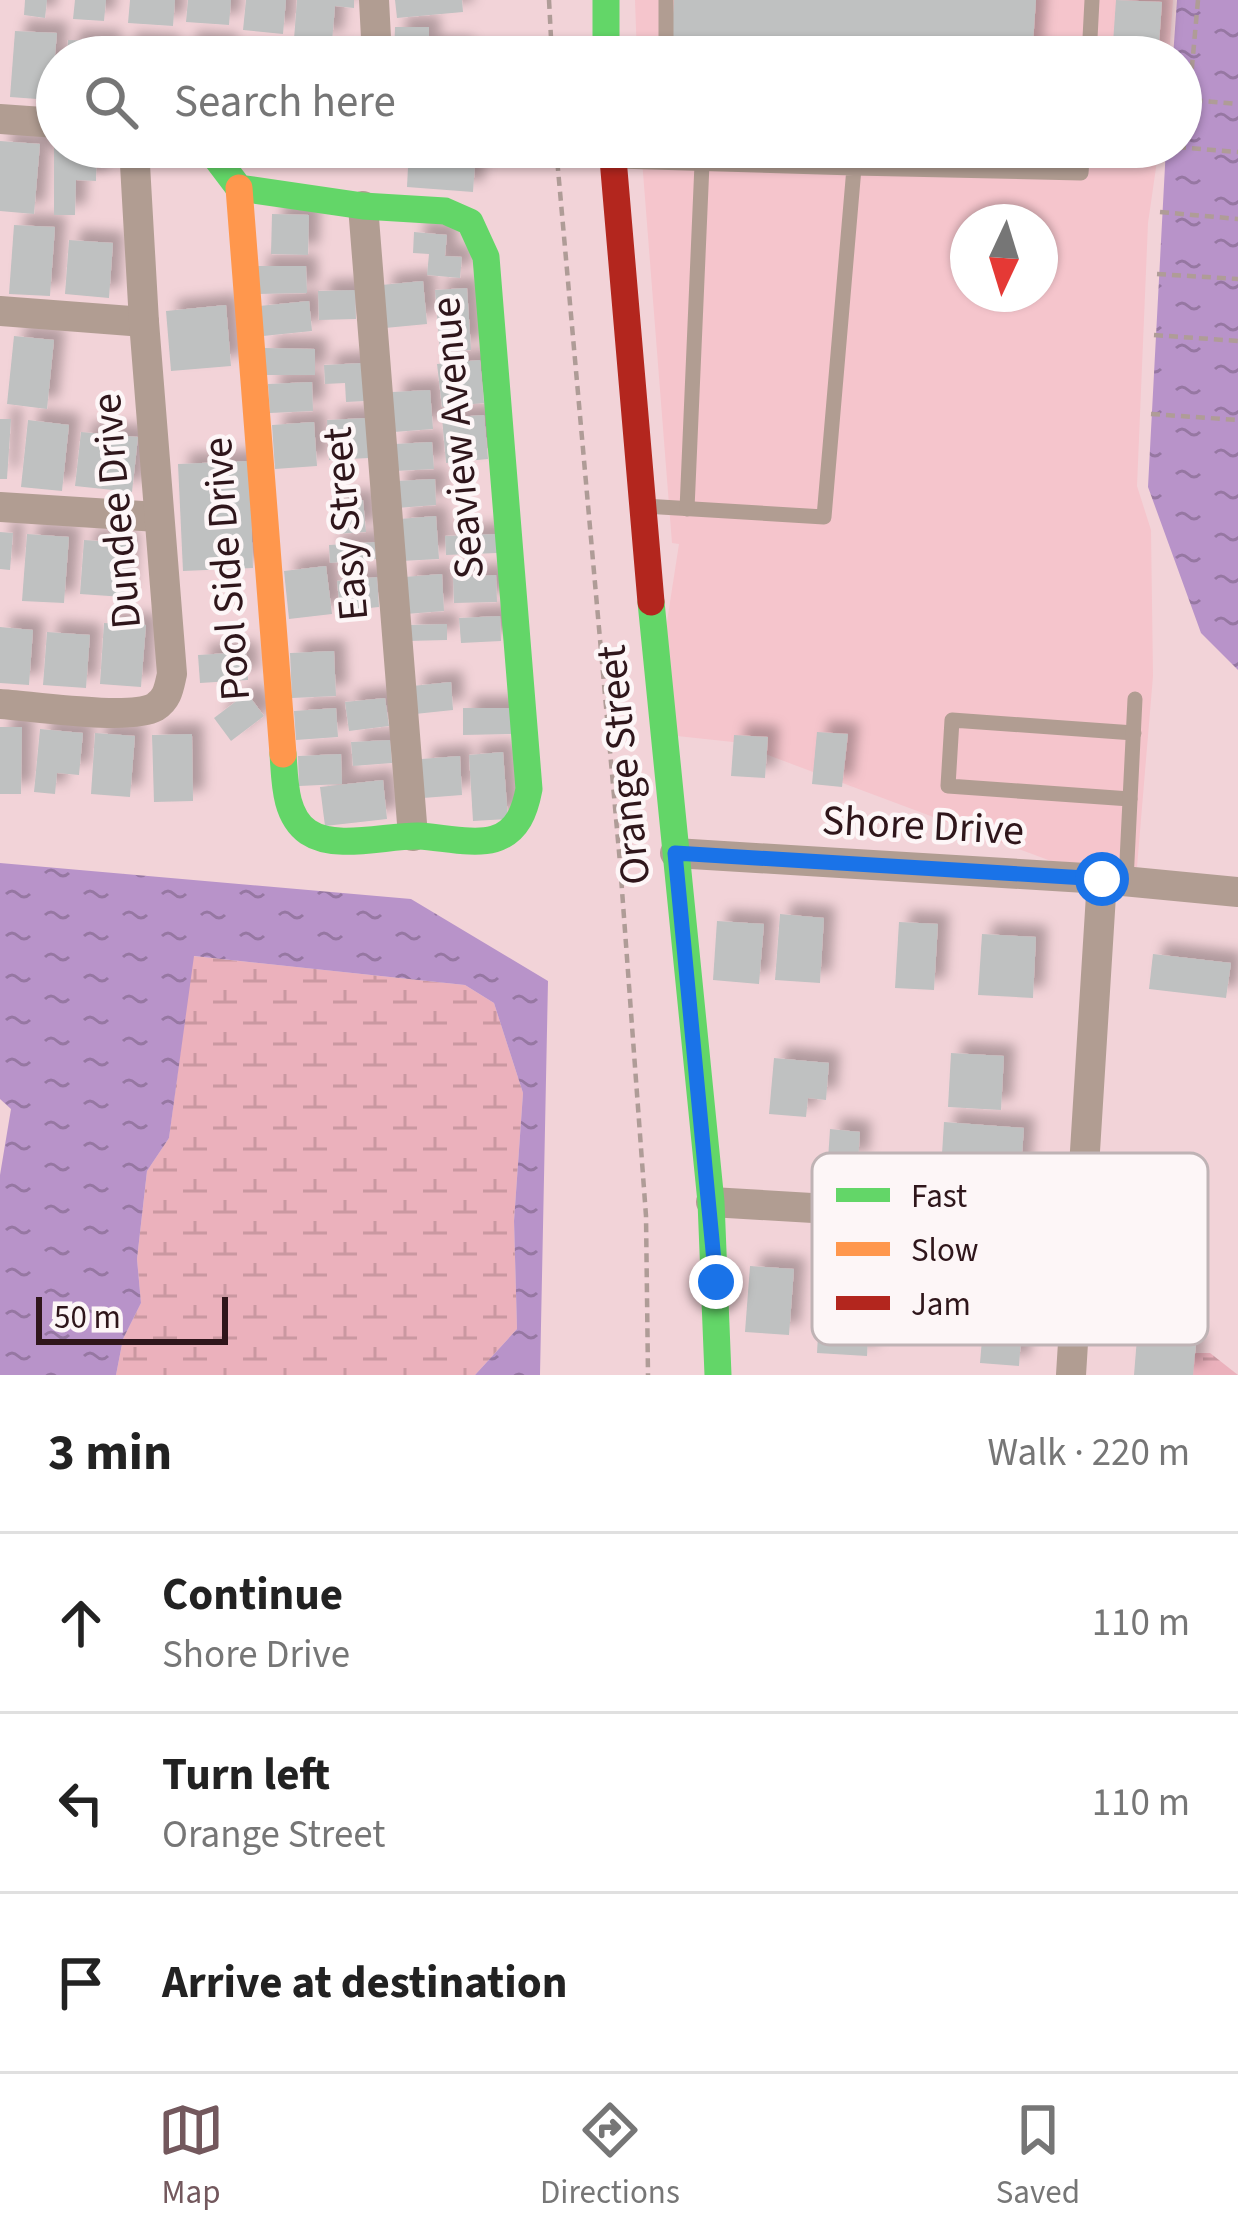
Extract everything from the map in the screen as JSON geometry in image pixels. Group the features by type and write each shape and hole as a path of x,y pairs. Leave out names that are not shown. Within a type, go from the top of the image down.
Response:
{"street":[{"path":"374,0 376,36"},
{"path":"606,0 606,36"},
{"path":"0,119 36,122"},
{"name":"Dundee Drive","path":"0,704 131,713 155,706 168,694 172,674 135,168"},
{"path":"224,168 239,188"},
{"name":"Orange Street","path":"614,168 641,506 711,1202 718,1375"},
{"name":"Seaview Avenue","path":"239,188 445,212 470,222 486,257 529,789 525,814 492,840 413,836"},
{"name":"Pool Side Drive","path":"239,188 286,789 293,815 309,832 334,840 413,836"},
{"name":"Easy Street","path":"363,206 413,836"},
{"path":"0,311 143,322"},
{"path":"0,507 158,517"},
{"name":"Shore Drive","path":"675,853 1238,892"},
{"path":"1088,1153 1114,880"},
{"path":"711,1202 812,1208"},
{"path":"1071,1375 1073,1345"}],"lane":[{"path":"666,0 666,36"},
{"path":"1090,36 1092,0"},
{"path":"687,508 702,168"},
{"path":"641,506 824,517 854,168 1081,173 1081,168"},
{"path":"1114,880 1130,799 1136,699"},
{"path":"1130,799 948,786 952,720 1134,733"}],"path":[{"path":"549,0 550,36"},
{"path":"1193,36 1198,0"},
{"path":"1202,101 1238,104"},
{"path":"1202,149 1238,152"},
{"path":"558,168 622,886 646,1216 649,1375"},
{"path":"1160,212 1238,219"},
{"path":"1157,274 1238,279"},
{"path":"1154,335 1238,340"},
{"path":"1151,414 1238,420"}],"shaded area":[{"path":"635,0 1173,0 1170,36 636,36"},
{"path":"643,168 1156,168 1148,223 1137,486 1151,530 1153,676 1137,867 1051,861 733,742 677,736 666,628 679,544 672,543"}],"green space":[{"path":"193,956 465,985 494,1003 523,1093 514,1221 517,1329 475,1375 116,1375 123,1339 141,1303 137,1259 147,1171 169,1138"},
{"path":"1195,1353 1210,1353 1238,1375 1188,1375"}],"water":[{"path":"1177,0 1238,0 1238,670 1201,633 1148,487 1165,168 1202,168 1202,36 1174,36"},
{"path":"0,863 411,899 548,981 540,1375 475,1375 517,1329 514,1221 523,1093 494,1003 465,985 194,956 169,1138 147,1171 137,1259 141,1303 123,1339 116,1375 0,1375 0,1175 11,1109 0,1099"}],"building":[{"path":"25,0 47,0 45,18 24,15"},
{"path":"75,0 106,0 104,21 73,19"},
{"path":"130,0 175,0 173,26 128,23"},
{"path":"188,0 231,0 229,25 186,22"},
{"path":"246,0 286,0 283,34 243,30"},
{"path":"297,0 354,0 354,8 335,6 332,36 294,36"},
{"path":"395,0 462,0 463,12 397,18"},
{"path":"674,0 1036,0 1033,36 671,36"},
{"path":"1116,0 1162,2 1160,36 1113,36"},
{"path":"395,27 429,27 429,36 395,36"},
{"path":"15,31 57,33 36,36 36,99 10,97"},
{"path":"0,141 36,144 34,214 0,211"},
{"path":"54,168 96,168 96,181 76,180 75,215 54,215"},
{"path":"408,168 475,168 473,192 407,187"},
{"path":"272,214 309,215 308,255 271,254"},
{"path":"14,225 55,227 50,296 9,294"},
{"path":"414,232 447,235 445,256 462,257 460,278 427,275 429,254 413,253"},
{"path":"69,240 113,243 109,298 65,294"},
{"path":"257,266 306,266 307,293 257,294"},
{"path":"423,281 427,324 385,328 381,285"},
{"path":"467,288 471,350 440,352 435,290"},
{"path":"355,290 356,319 319,320 318,291"},
{"path":"309,301 312,331 263,336 259,306"},
{"path":"226,305 231,366 171,371 166,311"},
{"path":"14,336 54,340 47,409 7,404"},
{"path":"264,348 315,349 315,375 264,375"},
{"path":"480,360 484,403 442,407 437,364"},
{"path":"364,363 366,401 346,402 345,383 325,384 324,365"},
{"path":"312,382 313,411 270,413 268,384"},
{"path":"430,390 433,429 394,432 392,392"},
{"path":"484,415 488,459 446,463 442,418"},
{"path":"367,418 369,458 329,460 327,420"},
{"path":"0,419 11,419 7,479 0,479"},
{"path":"28,420 69,425 62,491 21,487"},
{"path":"314,422 317,466 275,469 272,425"},
{"path":"81,432 138,437 132,492 75,486"},
{"path":"432,442 434,469 395,471 394,444"},
{"path":"249,461 253,568 183,571 178,464"},
{"path":"435,479 436,505 397,508 395,481"},
{"path":"363,500 366,532 335,534 332,503"},
{"path":"436,516 439,559 401,561 399,519"},
{"path":"0,532 13,533 10,570 0,569"},
{"path":"27,534 69,537 64,603 22,601"},
{"path":"496,534 497,553 446,555 445,536"},
{"path":"84,540 128,543 124,597 80,594"},
{"path":"375,542 376,559 330,563 329,545"},
{"path":"326,566 332,614 289,619 284,571"},
{"path":"442,574 444,611 406,614 404,577"},
{"path":"496,575 497,602 454,603 453,577"},
{"path":"377,577 379,607 340,611 337,581"},
{"path":"500,616 501,641 461,643 459,618"},
{"path":"104,623 146,625 141,687 100,684"},
{"path":"447,624 447,640 407,641 407,625"},
{"path":"0,627 33,630 29,685 0,683"},
{"path":"47,632 90,635 86,688 43,685"},
{"path":"334,651 336,696 292,698 290,653"},
{"path":"246,652 248,680 200,683 198,655"},
{"path":"451,682 453,710 415,714 412,686"},
{"path":"247,693 264,716 231,741 214,718"},
{"path":"385,698 389,726 349,731 345,702"},
{"path":"336,708 338,737 296,740 294,711"},
{"path":"463,708 511,708 511,734 463,735"},
{"path":"0,727 22,727 21,794 0,794"},
{"path":"40,729 83,733 79,775 57,773 55,794 34,792"},
{"path":"817,732 848,734 842,787 812,784"},
{"path":"95,733 135,736 130,797 91,794"},
{"path":"192,734 193,801 154,802 152,735"},
{"path":"734,735 768,737 765,778 731,776"},
{"path":"390,740 392,763 353,766 351,742"},
{"path":"503,752 508,819 473,821 469,755"},
{"path":"341,754 342,784 299,786 298,756"},
{"path":"460,756 462,795 423,798 421,759"},
{"path":"383,780 387,819 325,826 320,787"},
{"path":"780,914 824,918 820,983 775,980"},
{"path":"717,921 764,924 759,984 713,980"},
{"path":"899,922 938,924 934,990 895,988"},
{"path":"982,934 1036,937 1033,998 978,995"},
{"path":"1153,954 1231,963 1226,998 1149,989"},
{"path":"951,1053 1004,1056 1001,1110 948,1107"},
{"path":"774,1058 829,1063 826,1100 808,1098 806,1117 769,1114"},
{"path":"944,1122 1024,1128 1022,1153 942,1153"},
{"path":"830,1129 860,1132 859,1153 828,1153"},
{"path":"750,1266 794,1269 789,1335 745,1332"},
{"path":"817,1345 868,1345 867,1356 817,1353"},
{"path":"982,1345 1021,1345 1019,1366 980,1363"},
{"path":"1136,1345 1196,1345 1193,1375 1134,1375"}],"traffic: fast":[{"path":"606,0 606,36"},
{"path":"224,168 239,188 363,206 445,211 470,222 486,257 529,789 522,812 509,831 486,841 419,836 319,838 294,816 283,754"},
{"path":"651,602 711,1202 718,1375"}],"traffic: slow":[{"path":"239,188 283,754"}],"traffic: jam":[{"path":"614,168 651,602"}],"route":[{"path":"716,1282 675,853 1102,879"}]}
